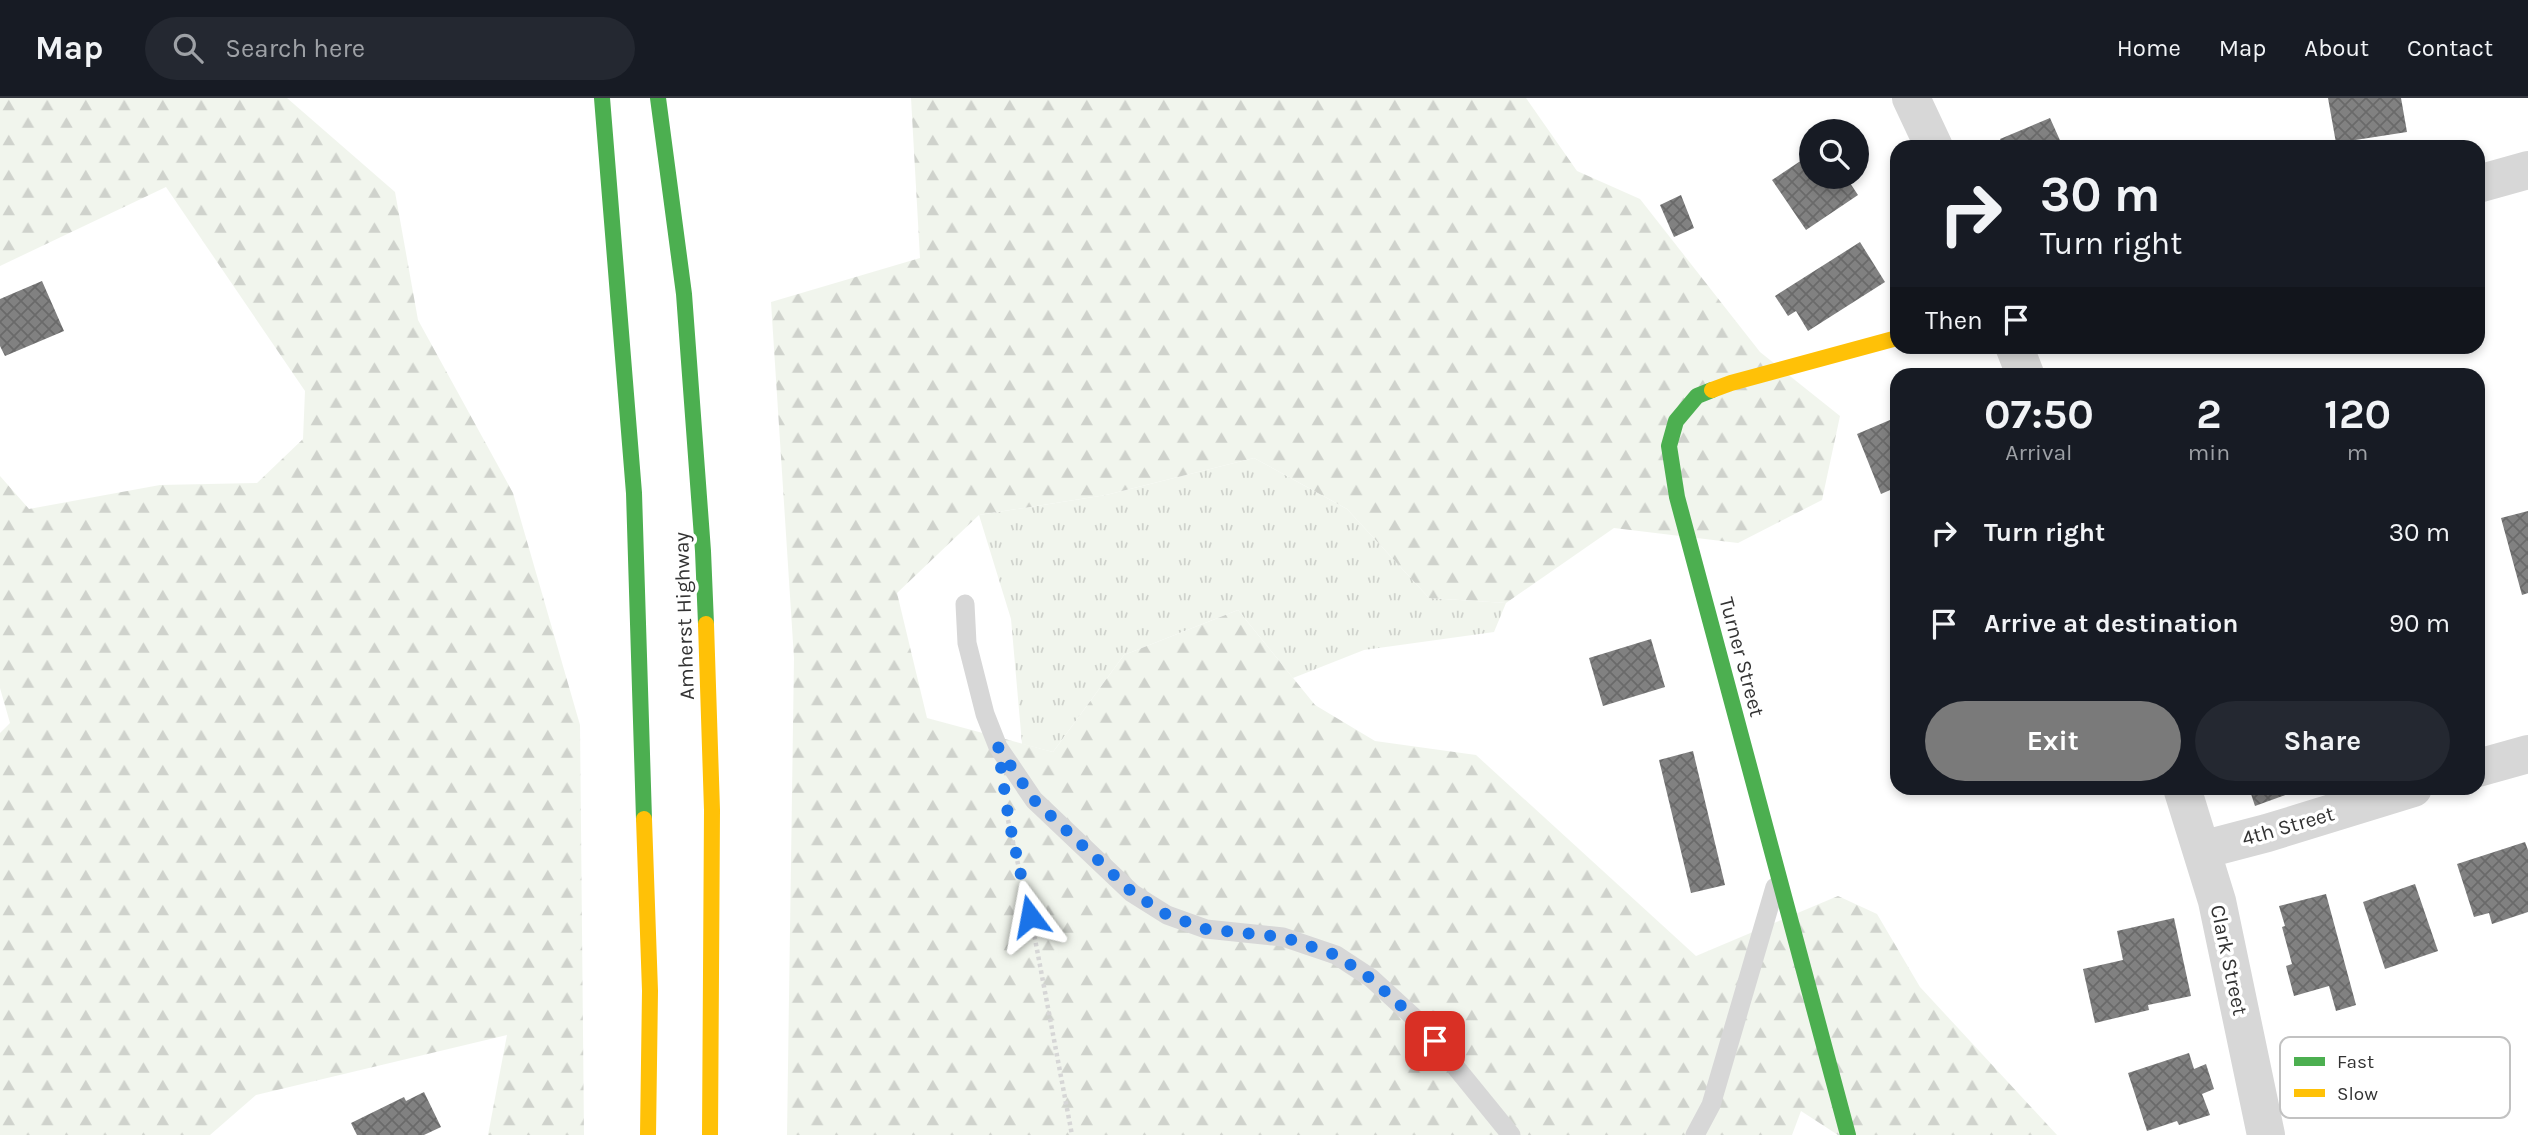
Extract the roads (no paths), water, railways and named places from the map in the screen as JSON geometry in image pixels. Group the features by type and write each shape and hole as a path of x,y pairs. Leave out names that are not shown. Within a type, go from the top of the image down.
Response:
{"main road":[{"path":"602,98 634,494 650,991 648,1135"},
{"name":"Amherst Highway","path":"658,98 684,294 703,551 712,810 710,1135"},
{"name":"Turner Street","path":"1848,1135 1677,497 1669,446 1676,421 1697,396 1731,383 1890,340"}],"street":[{"path":"1911,98 1931,140"},
{"path":"2485,182 2528,170"},
{"path":"2485,766 2528,754"},
{"name":"Clark Street","path":"2184,795 2217,901 2266,1135"},
{"name":"4th Street","path":"2202,850 2390,795"}],"lane":[{"path":"965,604 967,643 985,714 998,747 1034,800 1132,892 1167,915 1206,929 1283,937 1336,955 1370,978 1419,1022 1511,1135"},
{"path":"1695,1135 1711,1105 1778,876"}]}
